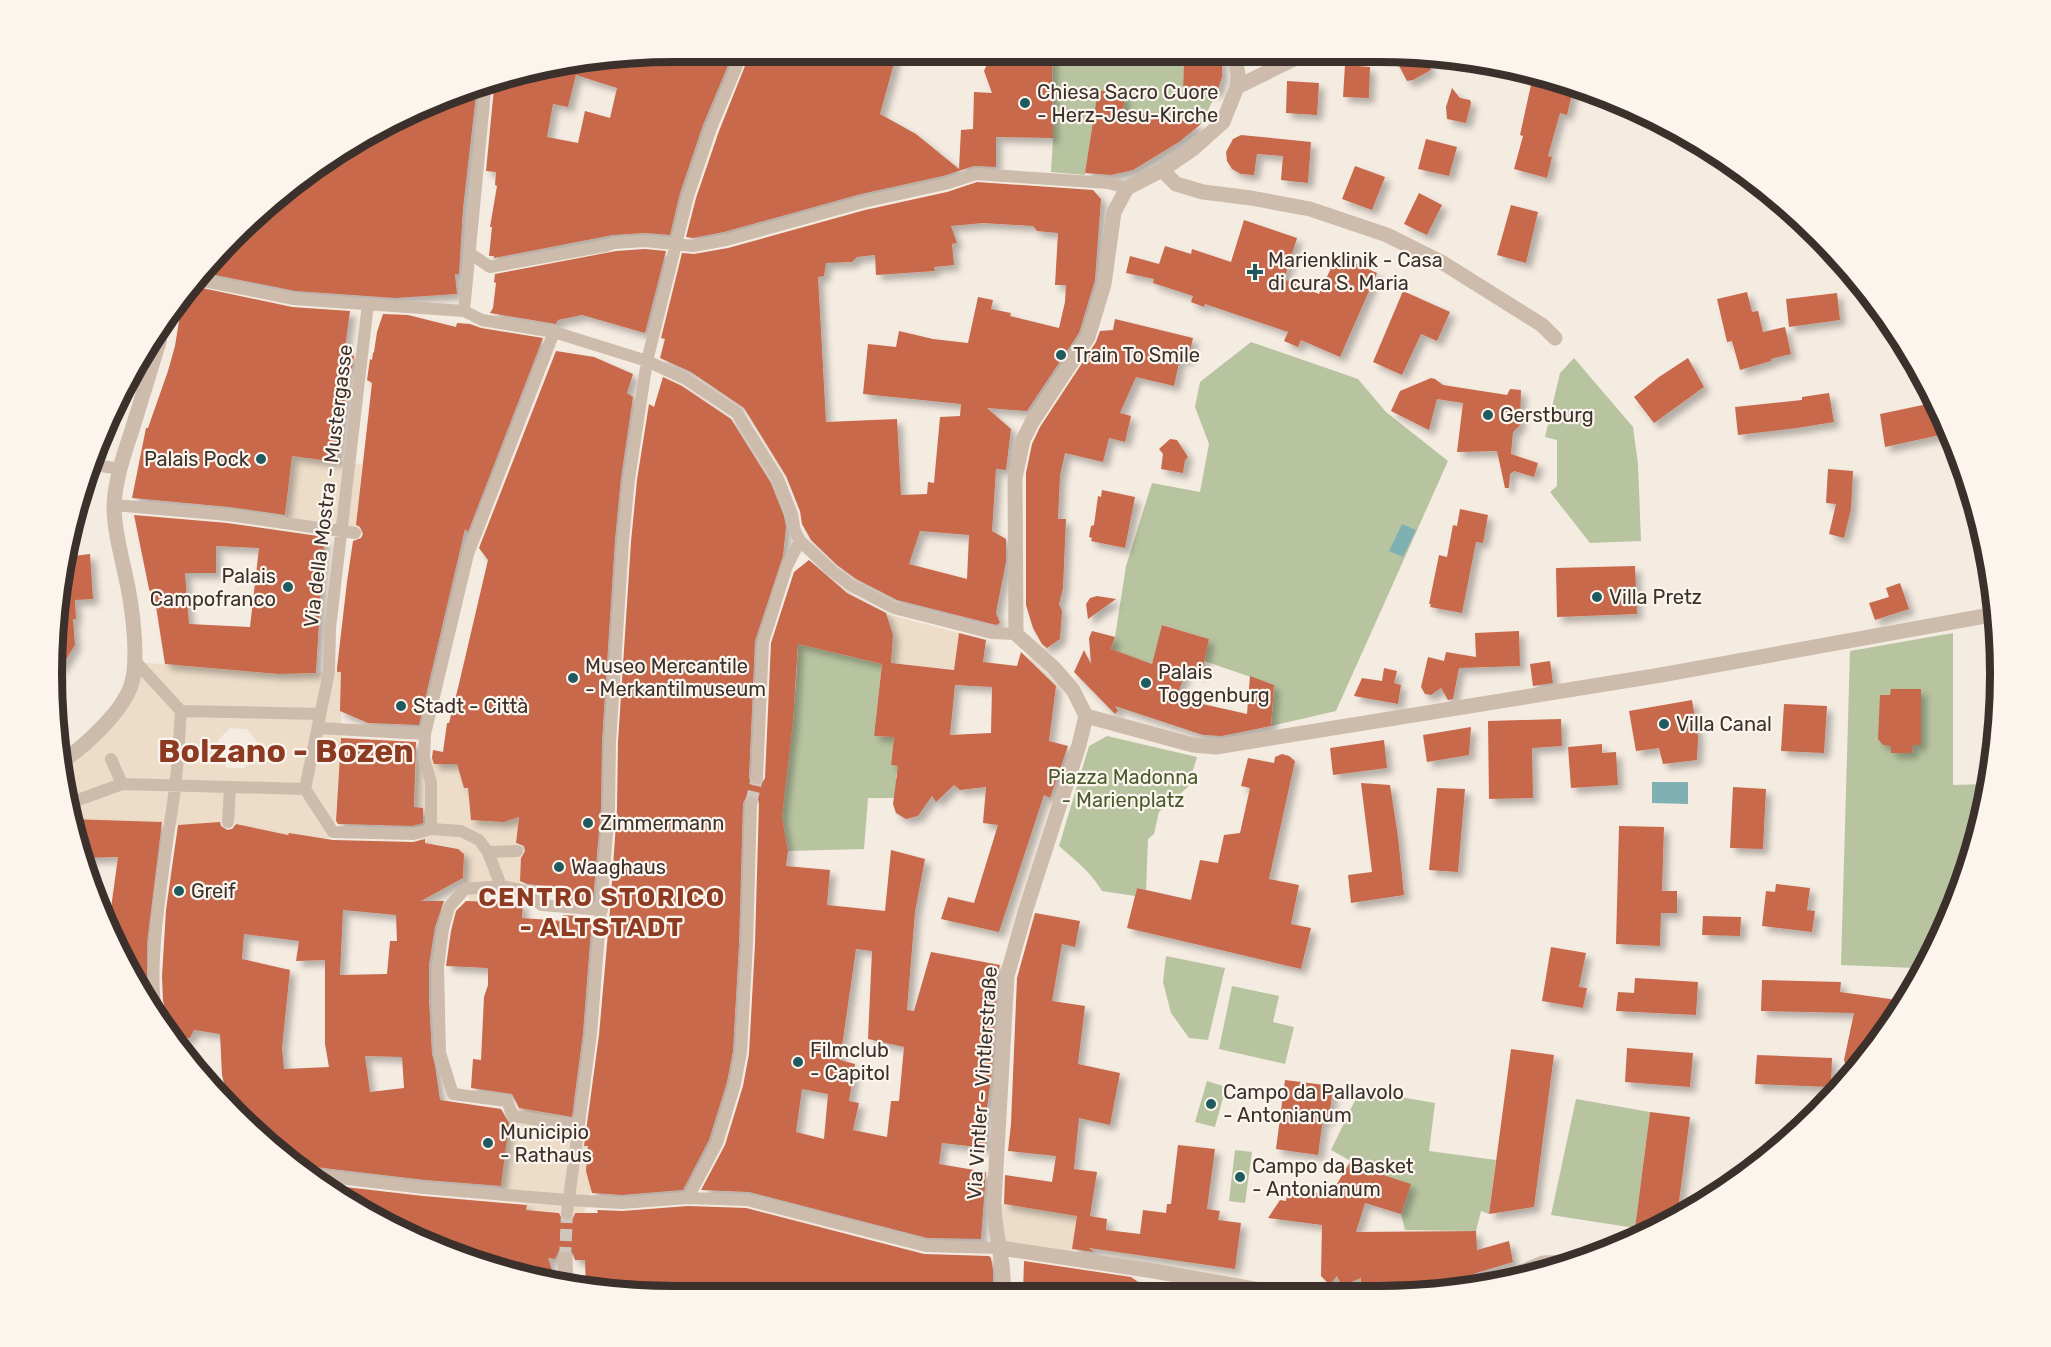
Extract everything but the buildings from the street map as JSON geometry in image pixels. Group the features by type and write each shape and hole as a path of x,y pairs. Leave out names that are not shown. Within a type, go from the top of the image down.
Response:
{"street":[{"path":"567,1213 591,1034 602,910 609,808 611,709 629,479 647,361 688,196 711,128 738,62"},
{"path":"1016,634 1015,478 1023,440 1032,422 1088,337 1104,284 1114,212 1127,188 1162,170 1194,148 1223,122 1237,87 1236,62"},
{"path":"1237,87 1288,62"},
{"path":"464,311 485,91"},
{"path":"1162,170 1176,184 1203,192 1310,209 1387,235 1443,263 1542,325 1555,338"},
{"path":"471,254 490,267 614,243 645,241 693,246 726,240 976,174 1108,183 1127,188"},
{"path":"204,281 294,299 464,311 483,320 554,332 647,361 686,379 737,413 778,479 800,541 852,586 894,608 992,633 1016,634 1053,667 1073,690 1086,716 1193,745 1216,747 1660,675 1986,616"},
{"name":"Via della Mostra - Mustergasse","path":"305,789 329,672 330,628 368,304"},
{"path":"431,829 431,782 424,759 425,734 468,554 554,332"},
{"path":"68,758 80,750 111,717 125,699 132,684 136,662 129,592 116,530 114,505 120,469 159,343"},
{"path":"98,466 120,469"},
{"path":"114,505 228,515 355,533"},
{"path":"757,778 764,642 787,566 800,541"},
{"path":"136,662 181,711 321,714"},
{"path":"154,997 154,957 176,785 181,711"},
{"name":"Via Vintler - Vintlerstraße","path":"1003,1286 1004,1266 994,1210 1006,996 1012,952 1086,716"},
{"path":"318,728 425,734"},
{"path":"111,759 122,784"},
{"path":"75,801 122,784 305,789 333,832 413,834 431,829 460,831 479,840 488,852 501,886"},
{"path":"228,822 230,787"},
{"path":"688,1198 717,1143 735,1084 741,1052 751,803"},
{"path":"488,852 517,852"},
{"path":"578,1126 513,1116 507,1101 453,1094 440,1053 438,967 443,929 449,907 465,889 501,886 521,890 542,905 602,910"},
{"path":"325,1176 567,1200 643,1202 688,1198 747,1200 926,1246 1001,1248 1154,1271 1224,1286"},
{"path":"565,1259 566,1276"}],"green space":[{"path":"1052,62 1184,62 1183,90 1217,92 1201,124 1123,110 1125,95 1098,90 1085,175 1051,172"},
{"path":"1251,342 1358,379 1386,412 1448,461 1336,711 1271,726 1274,685 1204,661 1209,639 1163,625 1152,664 1111,650 1126,566 1152,483 1200,492 1209,444 1195,407 1200,382"},
{"path":"1574,358 1633,427 1638,464 1641,541 1590,543 1550,492 1557,486 1557,440 1545,437 1560,373"},
{"path":"1953,633 1953,785 1979,784 1969,832 1957,870 1943,908 1914,968 1841,965 1850,651"},
{"path":"798,644 882,664 874,736 894,737 891,765 899,766 896,775 896,798 868,798 864,849 788,851 780,807 783,807"},
{"name":"Piazza Madonna - Marienplatz","path":"1107,736 1197,757 1188,787 1159,812 1154,834 1148,839 1146,890 1137,888 1135,896 1102,891 1088,872 1059,846 1089,746"},
{"path":"1166,956 1225,968 1208,1040 1189,1038 1171,1013 1163,982"},
{"path":"1232,986 1279,996 1273,1022 1294,1027 1285,1064 1219,1049"},
{"name":"Campo da Pallavolo - Antonianum","path":"1207,1081 1226,1087 1215,1127 1195,1122"},
{"path":"1360,1090 1435,1103 1429,1151 1496,1160 1489,1214 1481,1211 1476,1231 1405,1230 1401,1214 1410,1184 1365,1169 1331,1150"},
{"path":"1576,1099 1650,1112 1635,1228 1551,1215"},
{"name":"Campo da Basket - Antonianum","path":"1235,1150 1252,1152 1245,1203 1229,1201"}],"shaded area":[{"path":"292,456 362,464 356,528 341,537 284,528"},
{"path":"886,614 959,633 954,669 902,664 891,666 893,635"},
{"path":"136,662 279,674 341,672 341,735 335,827 331,838 312,838 289,833 288,835 228,822 177,825 165,822 79,819 67,756 111,717","holes":["230,728 247,729 257,742 256,758 244,768 227,768 217,755 218,740"]},
{"path":"417,758 436,758 436,764 465,763 463,784 468,793 471,819 517,816 516,847 521,856 523,903 470,902 463,878 464,854 451,847 419,842 413,834"},
{"path":"520,1108 580,1121 585,1128 583,1146 588,1146 591,1190 584,1213 526,1210 526,1203 499,1201 510,1109"},
{"path":"994,1203 1077,1214 1072,1258 1001,1248"}],"water":[{"path":"1402,524 1416,530 1403,557 1389,551"},
{"path":"1652,782 1688,782 1688,804 1652,803"}],"tunnel":[{"path":"751,803 757,778"},
{"path":"565,1259 567,1213"}],"place":[{"name":"Chiesa Sacro Cuore - Herz-Jesu-Kirche","path":"1025,103"},
{"name":"Marienklinik - Casa di cura S. Maria","path":"1255,272"},
{"name":"Train To Smile","path":"1061,355"},
{"name":"Gerstburg","path":"1488,415"},
{"name":"Palais Pock","path":"261,459"},
{"name":"Palais Campofranco","path":"288,587"},
{"name":"Villa Pretz","path":"1597,597"},
{"name":"Museo Mercantile - Merkantilmuseum","path":"573,678"},
{"name":"Palais Toggenburg","path":"1146,683"},
{"name":"Stadt - Città","path":"401,706"},
{"name":"Villa Canal","path":"1664,724"},
{"name":"Zimmermann","path":"588,823"},
{"name":"Waaghaus","path":"559,867"},
{"name":"Greif","path":"179,891"},
{"name":"Filmclub - Capitol","path":"798,1062"},
{"name":"Campo da Pallavolo - Antonianum","path":"1211,1104"},
{"name":"Municipio - Rathaus","path":"488,1143"},
{"name":"Campo da Basket - Antonianum","path":"1240,1177"}],"district":[{"name":"Bolzano - Bozen","path":"286,751"},
{"name":"CENTRO STORICO - ALTSTADT","path":"602,912"}]}
